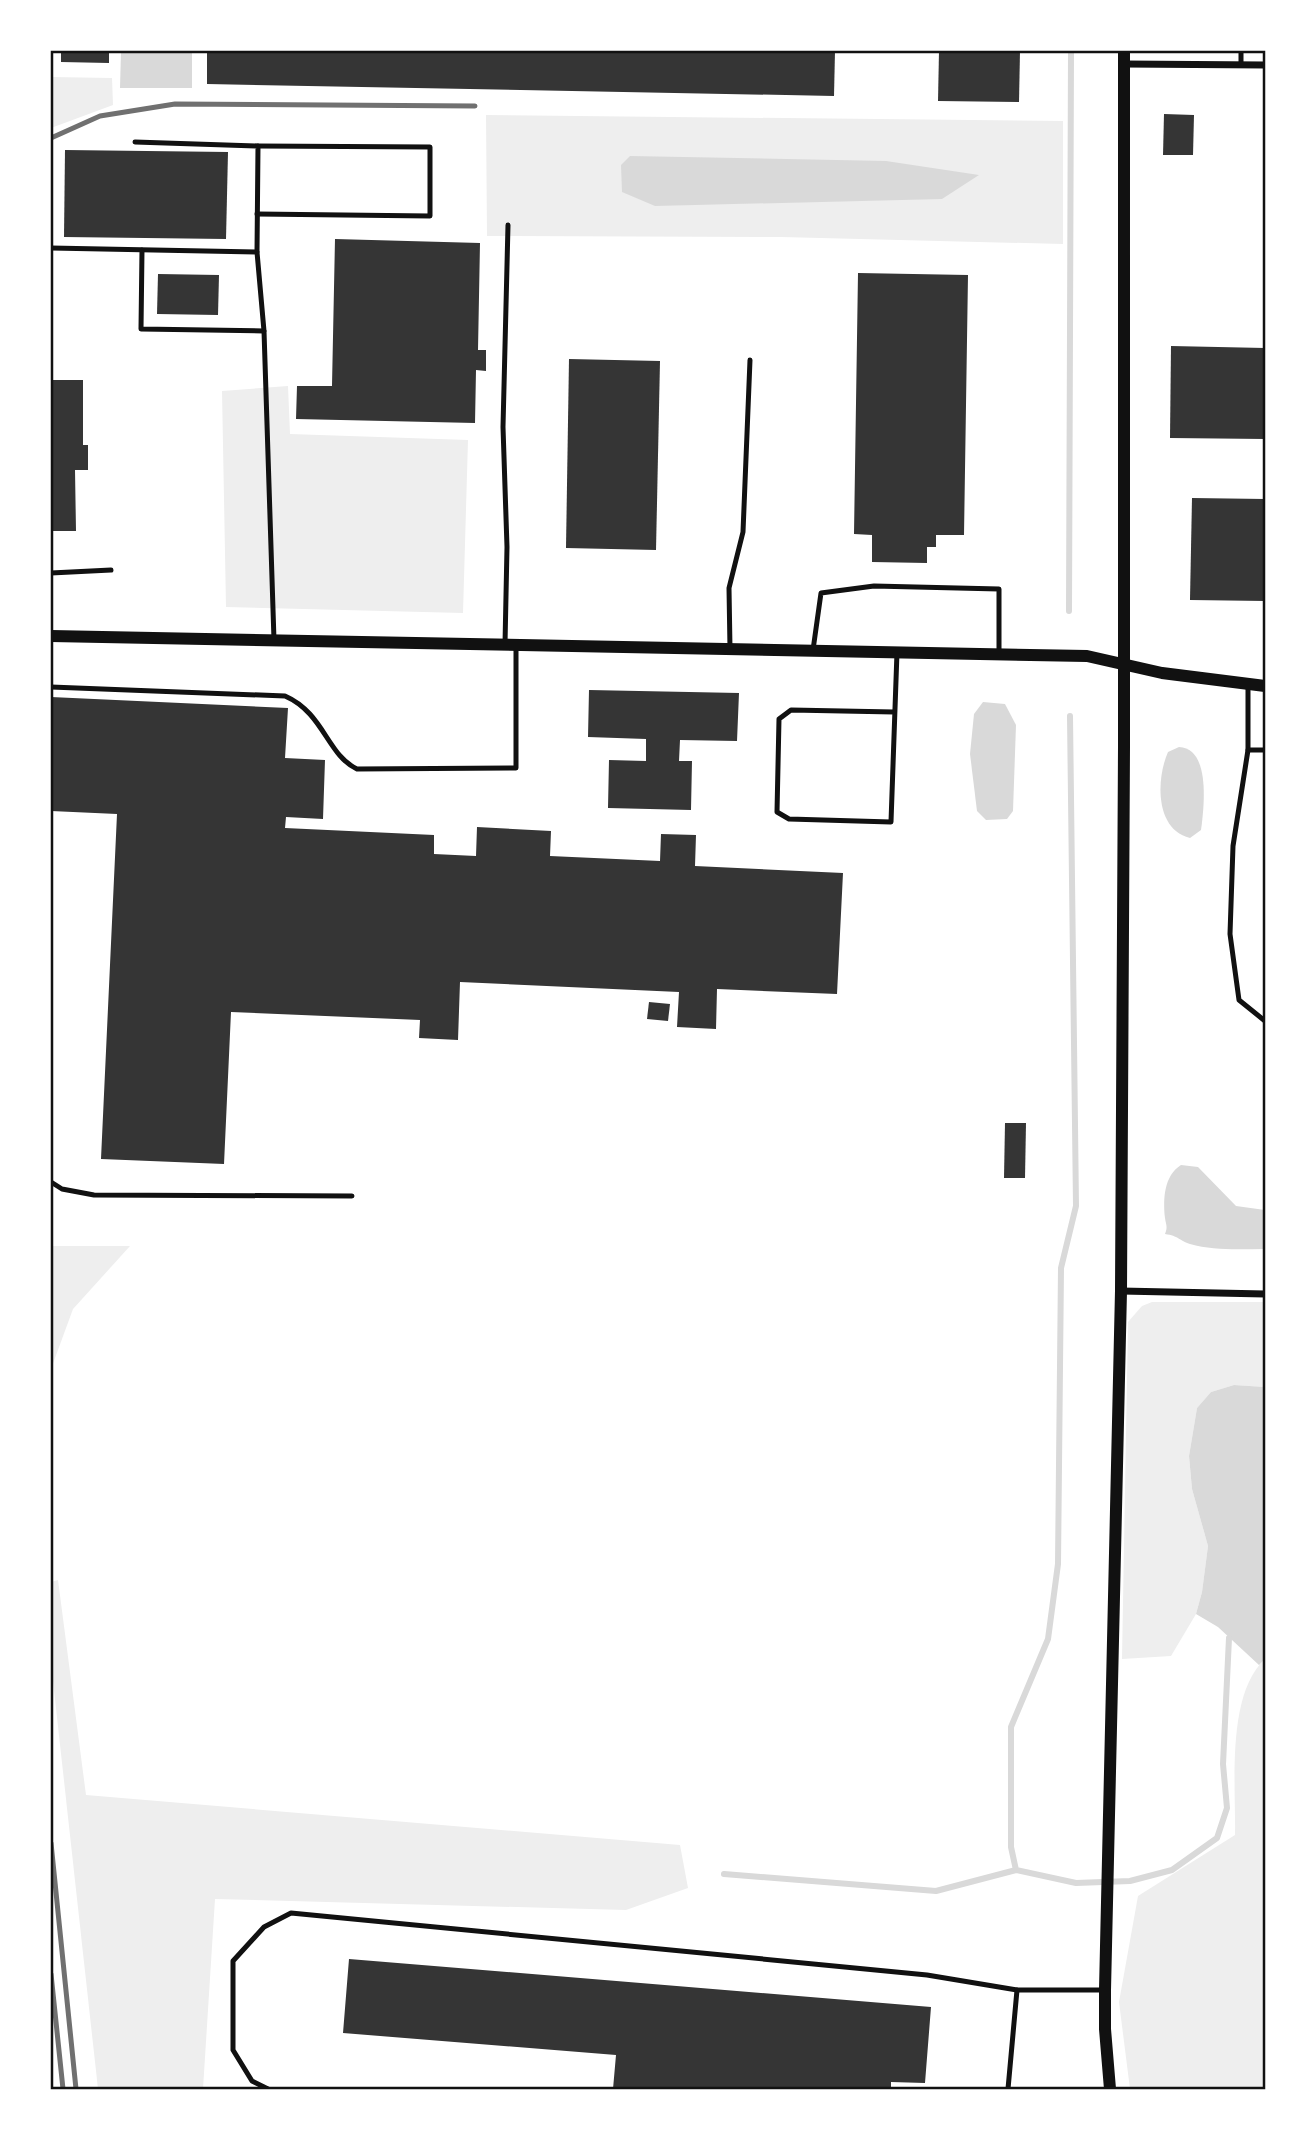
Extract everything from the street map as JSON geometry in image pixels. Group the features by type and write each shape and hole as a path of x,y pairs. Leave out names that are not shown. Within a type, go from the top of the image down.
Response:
{"street":[{"path":"1110,2089 1105,1990 1121,1291 1124,57 1265,65"},
{"path":"51,635 1087,656 1162,673 1265,686"},
{"path":"1121,1291 1265,1294"}],"lane":[{"path":"1241,51 1241,65"},
{"path":"135,142 430,147 430,216 257,214"},
{"path":"258,146 257,251 264,331 274,640"},
{"path":"51,687 285,696 298,701 314,716 347,764 357,769 516,768 503,427 508,225"},
{"path":"51,248 257,251"},
{"path":"142,250 141,329 264,331"},
{"path":"730,649 729,588 743,531 750,360"},
{"path":"51,573 111,570"},
{"path":"813,650 821,593 874,586 999,589 999,654"},
{"path":"894,712 791,710 779,719 777,813 789,819 891,822 897,652"},
{"path":"1248,685 1248,750 1233,846 1230,934 1239,1000 1265,1021"},
{"path":"1248,750 1265,750"},
{"path":"51,1182 62,1189 94,1195 352,1196"},
{"path":"268,2089 252,2081 233,2050 233,1961 264,1927 291,1913 927,1975 1017,1990 1105,1990"},
{"path":"1009,2089 1017,1990"}],"shaded area":[{"path":"121,51 192,51 192,88 120,88"},
{"path":"51,77 112,78 113,105 51,128"},
{"path":"486,115 1063,121 1063,244 781,237 487,236"},
{"path":"630,156 886,161 979,175 942,199 655,206 622,192 621,165"},
{"path":"288,386 290,434 468,440 463,613 226,607 222,391"},
{"path":"983,702 1005,704 1016,725 1013,811 1007,819 986,820 977,811 970,754 974,714"},
{"path":"1179,747 1189,750 1196,757 1203,781 1201,830 1190,838 1170,825 1161,802 1164,763 1168,752"},
{"path":"1181,1165 1198,1167 1236,1206 1265,1210 1265,1249 1208,1248 1165,1234 1166,1188 1171,1175"},
{"path":"51,1246 130,1246 73,1309 51,1369"},
{"path":"1152,1302 1265,1302 1265,1387 1234,1385 1211,1392 1197,1408 1189,1456 1192,1489 1208,1546 1196,1614 1171,1656 1122,1659 1128,1322 1142,1306"},
{"path":"1234,1385 1265,1387 1265,1659 1259,1665 1218,1627 1196,1614 1208,1546 1192,1489 1189,1456 1197,1408 1211,1392"},
{"path":"58,1580 86,1795 680,1845 688,1888 626,1910 215,1899 203,2089 98,2089 51,1663 51,1582"},
{"path":"1265,1659 1265,2089 1130,2089 1119,2002 1138,1896 1235,1835 1235,1767 1239,1718 1244,1695 1253,1675"}],"building":[{"path":"61,51 109,51 109,63 61,62"},
{"path":"207,51 835,51 834,96 207,84"},
{"path":"939,51 1020,51 1019,102 938,101"},
{"path":"1164,114 1194,115 1193,155 1163,155"},
{"path":"65,150 228,152 226,239 64,237"},
{"path":"335,239 480,243 478,350 486,350 486,371 476,370 475,423 296,419 297,386 332,386"},
{"path":"858,273 968,275 964,535 936,535 936,547 927,547 927,563 872,562 872,535 854,534"},
{"path":"158,274 219,275 218,315 157,314"},
{"path":"1171,346 1265,348 1265,439 1170,438"},
{"path":"569,359 660,361 656,550 566,548"},
{"path":"51,380 83,380 83,445 88,445 88,470 75,470 76,531 51,531"},
{"path":"1192,498 1265,499 1265,601 1190,600"},
{"path":"589,690 739,693 737,741 680,740 679,761 692,761 691,810 608,808 609,760 646,761 646,739 588,737"},
{"path":"51,697 288,708 285,758 325,760 323,819 286,817 285,828 434,835 434,854 476,856 477,827 551,831 550,856 660,861 661,834 696,835 695,866 843,873 837,994 717,989 716,1029 677,1027 679,992 460,982 458,1040 419,1038 420,1020 231,1012 224,1164 101,1159 117,814 51,811"},
{"path":"649,1002 670,1004 668,1021 647,1019"},
{"path":"1005,1123 1026,1123 1025,1178 1004,1178"},
{"path":"349,1959 931,2007 925,2083 891,2082 891,2089 613,2089 616,2055 343,2033"}],"waterway":[{"path":"1069,611 1071,51"},
{"path":"1070,716 1076,1206 1061,1268 1058,1564 1048,1639 1011,1727 1011,1847 1016,1870 1076,1883 1130,1881 1172,1870 1217,1838 1227,1808 1223,1764 1229,1638"},
{"path":"724,1874 936,1891 1016,1870"}],"railway":[{"path":"51,138 100,116 175,104 475,106"},
{"path":"51,1843 76,2089"},
{"path":"51,1974 63,2089"}]}
